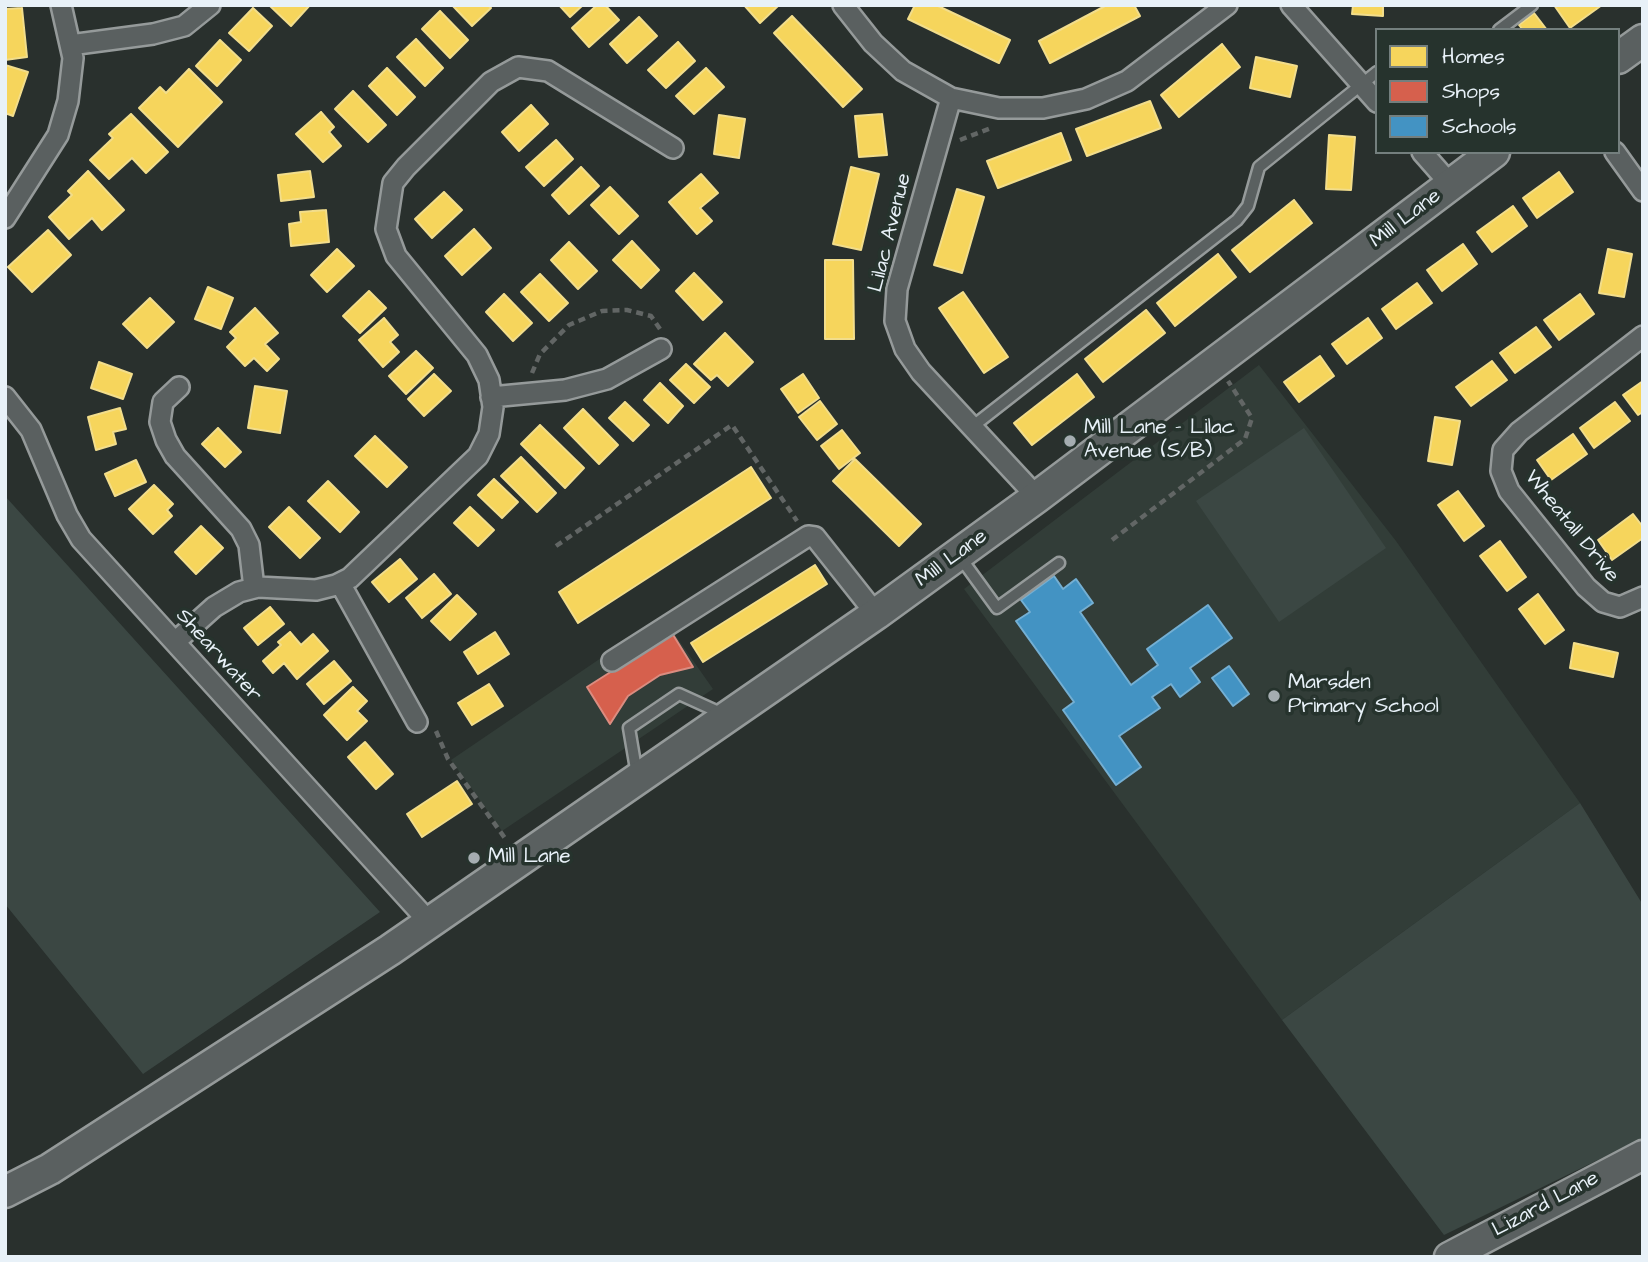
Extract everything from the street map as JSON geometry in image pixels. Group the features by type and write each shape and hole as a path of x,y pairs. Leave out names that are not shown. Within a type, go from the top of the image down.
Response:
{"main road":[{"path":"1620,57 1643,40"},
{"name":"Mill Lane","path":"5,1192 50,1169 430,923 876,614 1037,498 1491,154"}],"street":[{"path":"5,218 58,135 68,101 73,58 61,5"},
{"path":"70,45 153,34 184,26 210,5"},
{"path":"843,5 873,43 904,71 951,98 999,108 1043,108 1086,99 1128,81 1227,5"},
{"path":"1291,5 1375,100"},
{"path":"175,642 226,598 254,588 316,590 340,583 364,566 478,456 489,434 489,380 477,355 396,256 389,243 386,214 393,183 491,82 518,67 548,71 673,148"},
{"name":"Lilac Avenue","path":"951,98 897,289 895,321 905,349 921,372 1037,498"},
{"path":"1424,154 1451,185"},
{"path":"1616,154 1643,191"},
{"name":"Wheatall Drive","path":"1643,336 1519,432 1503,450 1501,471 1509,491 1586,587 1602,602 1620,607 1643,597"},
{"path":"491,397 565,390 607,379 661,349"},
{"path":"179,387 163,402 160,422 166,440 175,456 241,529 248,545 254,588"},
{"name":"Shearwater","path":"5,397 31,430 67,515 81,539 430,923"},
{"path":"612,661 808,536 815,537 876,614"},
{"path":"340,583 417,722"},
{"name":"Lizard Lane","path":"1449,1257 1643,1155"}],"lane":[{"path":"1502,28 1532,5"},
{"path":"972,427 1237,220 1248,206 1259,167 1375,74"},
{"path":"958,555 997,608 1059,563"},
{"path":"638,778 629,727 679,694 728,716"}],"path":[{"path":"523,394 540,354 569,325 602,311 627,310 651,316 665,336 661,349"},
{"path":"1112,540 1245,439 1252,418 1247,405 1215,364"},
{"path":"556,546 732,425 808,536"},
{"path":"417,722 435,728 448,760 511,848"}],"shaded area":[{"name":"Marsden Primary School","path":"1259,365 1396,541 1580,803 1282,1020 964,589"},
{"path":"1304,428 1386,548 1279,622 1196,501"},
{"path":"5,496 380,912 143,1074 5,904"},
{"path":"673,632 713,689 502,831 451,760 601,658 610,672"},
{"path":"1580,803 1643,905 1643,1138 1444,1235 1282,1020"}],"building: Homes":[{"path":"269,5 310,5 291,26"},
{"path":"452,5 488,5 491,8 472,26"},
{"path":"559,5 583,5 570,17"},
{"path":"597,5 605,5 619,20 589,47 572,28"},
{"path":"744,5 779,5 760,23"},
{"path":"915,5 936,5 1010,40 999,63 908,19"},
{"path":"1107,5 1134,5 1140,16 1050,63 1039,41"},
{"path":"1353,5 1383,5 1383,16 1352,14"},
{"path":"1554,5 1602,5 1570,28"},
{"path":"22,8 27,57 5,60 5,9"},
{"path":"253,8 272,26 249,51 229,33"},
{"path":"440,11 468,40 450,58 422,29"},
{"path":"1534,13 1545,28 1521,28 1519,25"},
{"path":"792,16 862,89 843,107 774,33"},
{"path":"639,17 657,36 627,63 610,44"},
{"path":"416,39 443,68 425,86 397,57"},
{"path":"220,40 241,60 217,86 196,66"},
{"path":"678,42 695,61 666,88 648,70"},
{"path":"1222,44 1240,67 1179,117 1161,95"},
{"path":"1256,57 1297,66 1290,97 1250,88"},
{"path":"5,65 28,72 13,116 5,113"},
{"path":"387,68 415,97 397,115 369,86"},
{"path":"706,68 724,87 694,114 676,96"},
{"path":"189,69 222,102 178,147 139,108 160,87 166,93"},
{"path":"353,91 386,125 368,142 335,109"},
{"path":"1150,101 1161,128 1087,156 1076,129"},
{"path":"531,105 548,124 519,151 502,132"},
{"path":"321,112 334,127 329,132 341,146 323,162 296,134"},
{"path":"131,114 168,152 146,173 132,158 109,179 90,160 113,138 109,134"},
{"path":"882,114 887,155 859,157 855,116"},
{"path":"719,115 745,119 739,158 714,154"},
{"path":"1061,133 1071,160 998,188 987,161"},
{"path":"1329,135 1355,137 1351,190 1326,189"},
{"path":"556,140 573,159 544,186 526,167"},
{"path":"581,167 599,186 569,214 552,195"},
{"path":"851,167 879,174 861,250 833,244"},
{"path":"88,171 124,210 102,230 92,218 69,239 49,217 72,195 68,191"},
{"path":"310,171 314,197 281,201 278,175"},
{"path":"1559,172 1573,192 1537,218 1523,198"},
{"path":"701,174 718,193 700,208 712,221 697,234 669,202"},
{"path":"610,187 638,216 619,234 591,205"},
{"path":"957,189 984,197 962,273 934,265"},
{"path":"444,192 462,210 432,238 415,219"},
{"path":"1294,200 1312,223 1250,272 1232,250"},
{"path":"1513,206 1527,226 1492,252 1477,232"},
{"path":"326,210 329,242 291,246 289,224 301,222 300,212"},
{"path":"474,229 491,248 462,275 445,256"},
{"path":"48,230 71,255 32,292 8,267"},
{"path":"632,241 659,270 641,288 613,260"},
{"path":"569,242 597,271 578,289 551,260"},
{"path":"1463,244 1477,264 1442,291 1427,270"},
{"path":"337,249 354,266 327,292 311,275"},
{"path":"1608,249 1632,254 1624,297 1599,293"},
{"path":"1218,254 1236,277 1175,326 1157,303"},
{"path":"825,260 853,260 854,339 825,339"},
{"path":"694,273 722,302 703,320 676,291"},
{"path":"540,274 568,303 549,321 521,292"},
{"path":"1417,283 1432,303 1396,329 1382,309"},
{"path":"208,287 233,298 221,329 195,319"},
{"path":"369,291 386,308 360,333 343,316"},
{"path":"963,292 1008,357 984,373 939,308"},
{"path":"504,294 532,323 513,341 486,312"},
{"path":"1580,294 1594,314 1559,340 1544,320"},
{"path":"150,298 174,322 147,348 123,324"},
{"path":"255,308 278,333 265,344 279,359 267,371 254,358 245,366 227,347 236,338 230,332"},
{"path":"1146,310 1165,333 1103,382 1085,359"},
{"path":"384,318 398,335 390,342 399,352 383,367 359,340"},
{"path":"1368,318 1382,338 1347,364 1332,344"},
{"path":"1536,327 1551,347 1515,373 1500,353"},
{"path":"725,333 753,362 728,386 717,375 711,380 694,364"},
{"path":"416,351 433,368 406,394 389,376"},
{"path":"1320,356 1334,376 1299,402 1284,382"},
{"path":"1492,361 1507,380 1471,406 1456,387"},
{"path":"99,362 132,374 123,399 91,388"},
{"path":"686,364 710,387 694,403 670,380"},
{"path":"434,374 451,391 424,416 408,399"},
{"path":"803,374 819,398 798,413 781,389"},
{"path":"1077,374 1094,397 1032,445 1014,423"},
{"path":"1643,381 1643,412 1638,415 1623,395"},
{"path":"660,383 683,406 668,423 644,400"},
{"path":"255,386 287,391 280,433 248,428"},
{"path":"820,401 837,424 817,440 799,417"},
{"path":"625,402 649,425 633,441 609,418"},
{"path":"1615,402 1630,421 1594,448 1580,428"},
{"path":"120,408 126,429 113,432 116,444 96,450 88,417"},
{"path":"583,409 618,445 599,464 564,428"},
{"path":"1435,417 1460,421 1452,465 1428,461"},
{"path":"540,425 584,468 565,488 521,444"},
{"path":"218,428 241,452 225,467 202,444"},
{"path":"842,430 860,453 839,469 821,446"},
{"path":"1573,434 1587,454 1551,480 1537,460"},
{"path":"375,436 407,467 387,487 355,456"},
{"path":"521,457 556,493 537,512 501,476"},
{"path":"855,459 921,524 899,546 833,481"},
{"path":"136,460 146,482 115,496 105,474"},
{"path":"751,467 771,498 578,623 559,592"},
{"path":"494,479 518,502 502,518 478,495"},
{"path":"328,481 359,512 340,532 308,501"},
{"path":"154,485 173,504 167,510 172,516 153,534 129,509"},
{"path":"1458,491 1484,526 1464,541 1438,505"},
{"path":"289,507 320,538 300,558 269,527"},
{"path":"470,507 494,530 478,546 454,523"},
{"path":"1633,514 1643,527 1643,538 1612,560 1598,540"},
{"path":"201,526 223,548 196,574 175,552"},
{"path":"1500,541 1526,577 1507,591 1480,556"},
{"path":"400,559 417,579 389,602 372,582"},
{"path":"815,565 827,584 703,662 691,643"},
{"path":"434,574 451,594 422,618 406,598"},
{"path":"1538,594 1564,630 1545,644 1519,609"},
{"path":"457,595 476,614 450,640 431,621"},
{"path":"270,607 284,624 258,645 244,628"},
{"path":"290,632 301,645 313,634 328,651 297,679 284,663 273,673 263,661 281,645 278,642"},
{"path":"495,632 509,654 478,674 464,652"},
{"path":"1574,643 1618,653 1613,677 1570,668"},
{"path":"334,661 351,681 324,704 307,684"},
{"path":"489,684 503,706 472,725 458,703"},
{"path":"353,687 367,701 357,711 367,721 347,740 324,715"},
{"path":"365,742 393,774 376,789 348,757"},
{"path":"457,781 472,804 422,837 407,814"}],"building: Shops":[{"path":"672,633 693,667 660,675 628,696 610,724 587,687"}],"building: Schools":[{"path":"1054,576 1063,589 1076,579 1093,603 1080,612 1131,685 1158,665 1147,649 1208,605 1232,638 1190,668 1200,682 1180,697 1171,684 1152,697 1160,708 1119,736 1141,767 1116,785 1063,710 1074,702 1016,621 1030,612 1021,600"},
{"path":"1229,666 1249,694 1233,706 1212,678"}],"place":[{"name":"Mill Lane - Lilac Avenue (S/B)","path":"1070,441"},
{"name":"Marsden Primary School","path":"1274,696"},
{"name":"Mill Lane","path":"474,858"}]}
